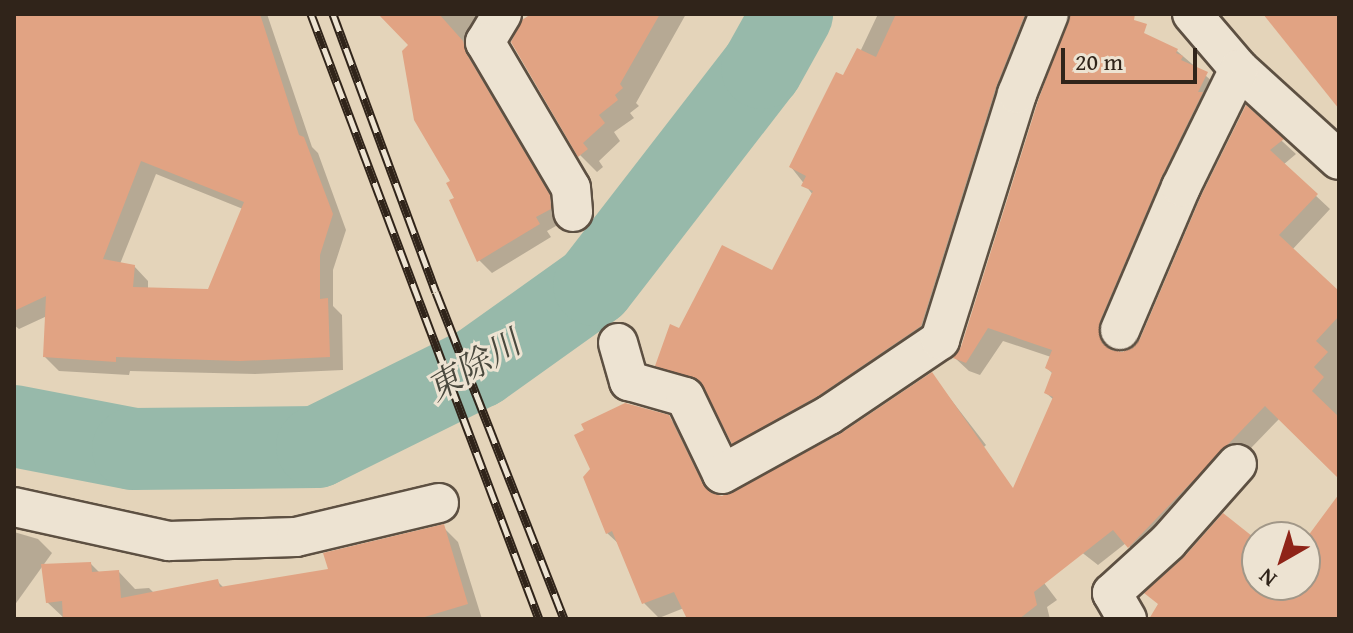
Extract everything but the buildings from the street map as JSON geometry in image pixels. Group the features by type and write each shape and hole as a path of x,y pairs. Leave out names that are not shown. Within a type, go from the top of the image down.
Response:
{"street":[{"path":"502,14 485,42 571,188 573,212"},
{"path":"618,343 629,381 685,397 722,474 829,415 940,340 1017,94 1049,14"},
{"path":"1192,14 1239,69 1339,160"},
{"path":"1120,330 1181,187 1239,69"},
{"path":"1127,619 1112,593 1168,542 1237,464"},
{"path":"14,507 169,541 296,537 439,503"}],"waterway":[{"name":"東除川","path":"14,426 133,449 317,447 479,367 594,285 762,68 792,14"}],"railway":[{"path":"311,14 539,619"},
{"path":"333,14 436,292 564,619"}]}
